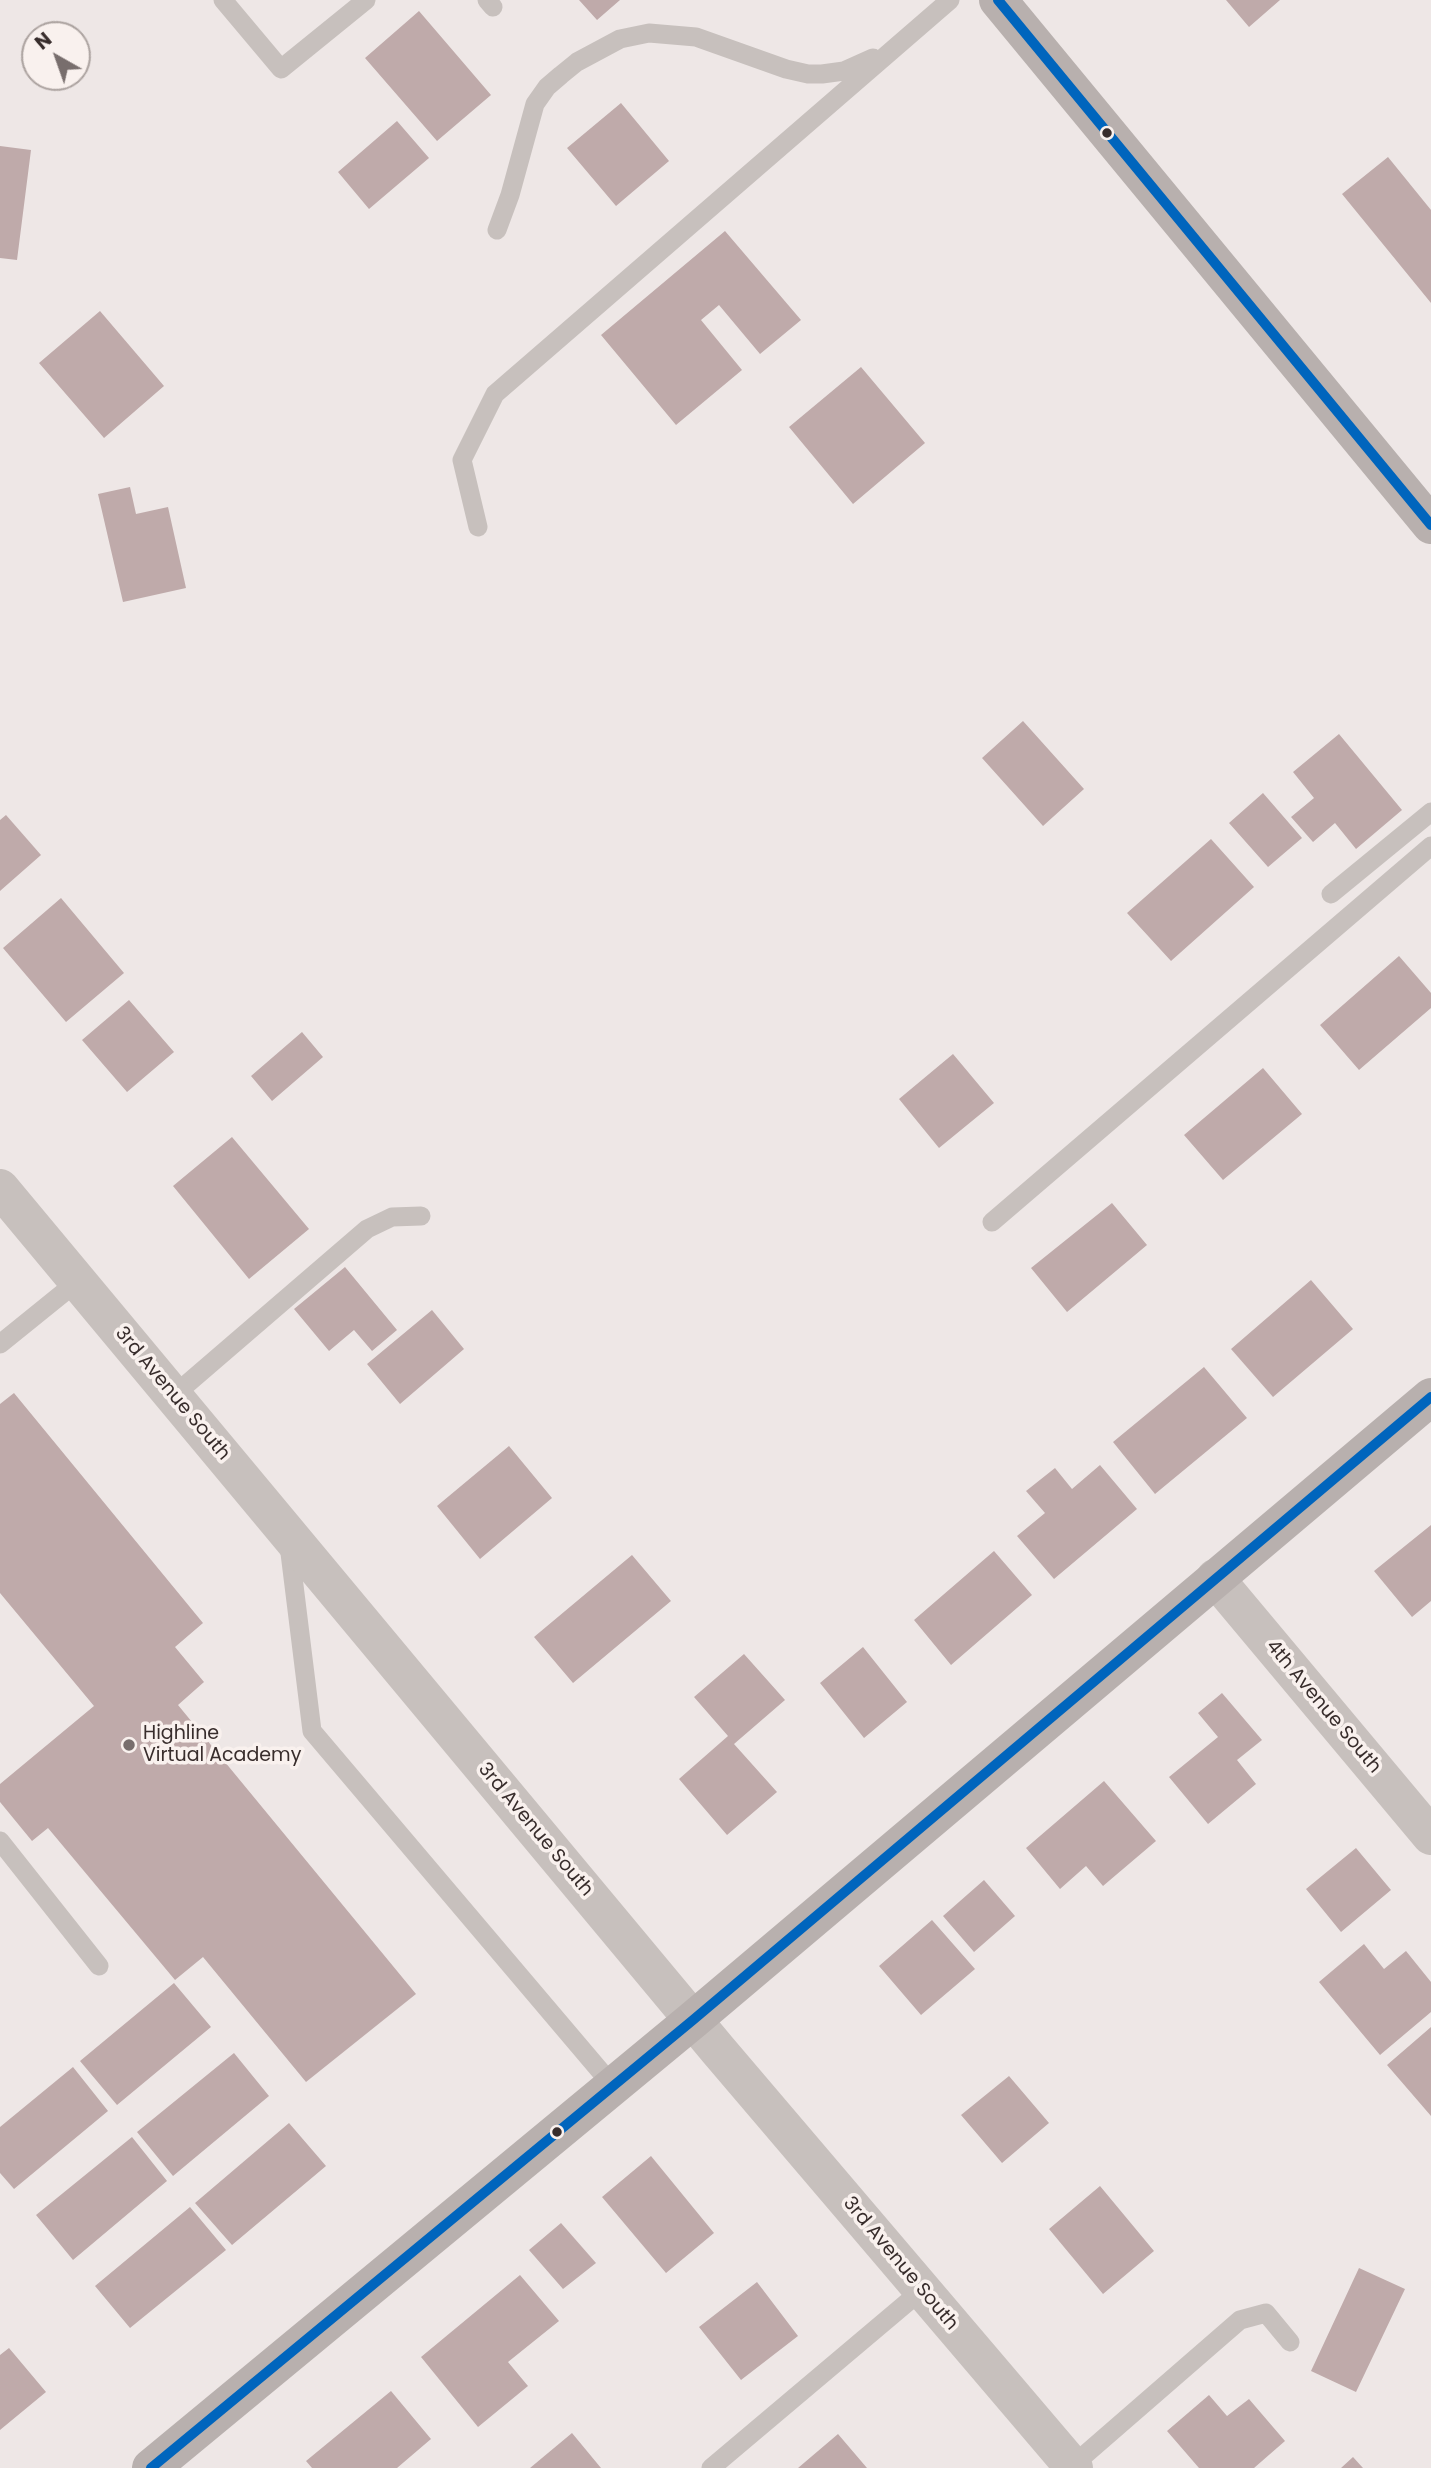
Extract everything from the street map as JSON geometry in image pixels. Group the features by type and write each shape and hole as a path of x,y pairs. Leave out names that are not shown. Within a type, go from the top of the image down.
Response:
{"street":[{"path":"998,0 1431,525"},
{"name":"3rd Avenue South","path":"0,1188 693,2020 1073,2467"},
{"path":"151,2468 693,2020 1431,1397"},
{"name":"4th Avenue South","path":"1215,1578 1431,1836"}],"lane":[{"path":"223,0 281,69 366,0"},
{"path":"478,527 462,460 495,394 950,0"},
{"path":"496,230 510,195 535,104 547,87 577,62 620,39 649,33 696,37 786,69 822,74 844,71 893,49"},
{"path":"1331,894 1431,812"},
{"path":"992,1222 1431,846"},
{"path":"173,1396 367,1229 392,1217 421,1216"},
{"path":"0,1344 78,1282"},
{"path":"288,1533 312,1731 613,2086"},
{"path":"0,1841 99,1966"},
{"path":"711,2468 922,2290"},
{"path":"1073,2467 1240,2320 1266,2313 1290,2342"}],"building":[{"path":"579,0 620,0 597,20"},
{"path":"1226,0 1280,0 1249,27"},
{"path":"419,11 491,95 437,141 365,58"},
{"path":"621,103 669,161 616,206 567,148"},
{"path":"397,121 429,158 369,209 338,172"},
{"path":"0,146 31,150 17,260 0,258"},
{"path":"1388,157 1431,210 1431,303 1342,194"},
{"path":"725,231 801,320 760,354 719,305 701,320 742,370 676,425 601,335"},
{"path":"100,311 164,386 104,438 39,363"},
{"path":"861,367 925,443 853,504 789,427"},
{"path":"130,487 136,514 168,507 186,588 123,602 98,494"},
{"path":"1023,721 1084,789 1043,826 982,758"},
{"path":"1339,734 1402,810 1356,849 1335,823 1313,842 1291,817 1314,798 1293,772"},
{"path":"1263,793 1302,838 1268,867 1229,823"},
{"path":"6,815 41,855 0,891 0,820"},
{"path":"1211,839 1254,887 1171,961 1127,913"},
{"path":"61,898 124,973 66,1022 3,948"},
{"path":"1399,956 1431,993 1431,1008 1359,1070 1320,1025"},
{"path":"129,1000 174,1052 127,1092 82,1040"},
{"path":"302,1032 323,1057 272,1101 251,1076"},
{"path":"953,1054 994,1103 939,1148 899,1099"},
{"path":"1263,1068 1302,1114 1223,1180 1184,1135"},
{"path":"232,1137 309,1229 249,1279 173,1186"},
{"path":"1112,1203 1147,1245 1067,1312 1031,1268"},
{"path":"345,1267 397,1330 372,1351 354,1330 329,1351 294,1309"},
{"path":"1311,1280 1353,1329 1273,1397 1231,1349"},
{"path":"432,1310 464,1349 400,1404 367,1364"},
{"path":"1204,1367 1247,1418 1155,1494 1113,1442"},
{"name":"Highline Virtual Academy","path":"14,1393 203,1623 175,1647 204,1682 178,1705 416,1994 306,2082 203,1957 175,1980 48,1828 32,1841 0,1802 0,1784 94,1706 0,1593 0,1404"},
{"path":"509,1446 552,1498 480,1559 437,1506"},
{"path":"1100,1465 1137,1509 1054,1579 1017,1536 1045,1513 1026,1491 1055,1468 1072,1489"},
{"path":"1431,1525 1431,1601 1412,1617 1374,1571"},
{"path":"994,1551 1032,1595 951,1665 914,1620"},
{"path":"632,1555 671,1601 573,1683 534,1637"},
{"path":"863,1647 907,1702 864,1738 820,1683"},
{"path":"744,1654 785,1700 734,1744 777,1792 727,1835 679,1779 728,1736 694,1697"},
{"path":"1222,1693 1262,1740 1237,1760 1256,1784 1208,1824 1169,1777 1218,1737 1198,1713"},
{"path":"1104,1781 1156,1841 1103,1886 1086,1866 1060,1889 1026,1848"},
{"path":"1356,1848 1391,1890 1341,1932 1306,1889"},
{"path":"984,1880 1015,1916 974,1952 943,1916"},
{"path":"932,1920 975,1969 921,2015 879,1966"},
{"path":"1364,1944 1384,1969 1406,1951 1431,1982 1431,2012 1380,2055 1319,1982"},
{"path":"174,1983 211,2027 117,2105 80,2061"},
{"path":"1431,2027 1431,2116 1387,2065"},
{"path":"234,2053 269,2096 173,2176 137,2132"},
{"path":"73,2067 108,2111 14,2189 0,2173 0,2127"},
{"path":"1009,2076 1049,2123 1002,2163 961,2115"},
{"path":"289,2123 326,2166 232,2245 195,2203"},
{"path":"132,2137 167,2181 73,2260 36,2215"},
{"path":"651,2156 714,2233 666,2273 602,2197"},
{"path":"1100,2186 1154,2251 1103,2294 1049,2229"},
{"path":"190,2207 226,2250 130,2328 95,2286"},
{"path":"561,2223 596,2263 563,2289 529,2250"},
{"path":"1359,2268 1405,2289 1356,2392 1311,2371"},
{"path":"520,2275 559,2321 508,2362 528,2386 478,2427 421,2357"},
{"path":"757,2282 798,2336 741,2380 699,2327"},
{"path":"9,2348 46,2392 0,2430 0,2355"},
{"path":"391,2391 431,2439 397,2468 312,2468 306,2461"},
{"path":"1209,2395 1227,2416 1249,2399 1285,2441 1254,2468 1199,2468 1167,2431"},
{"path":"572,2433 601,2468 530,2468"},
{"path":"838,2434 867,2468 798,2468"},
{"path":"1353,2457 1363,2468 1341,2468"}],"transit line":[{"path":"998,0 1431,525"},
{"path":"151,2468 693,2020 1431,1397"}],"place":[{"name":"Highline Virtual Academy","path":"129,1745"}]}
